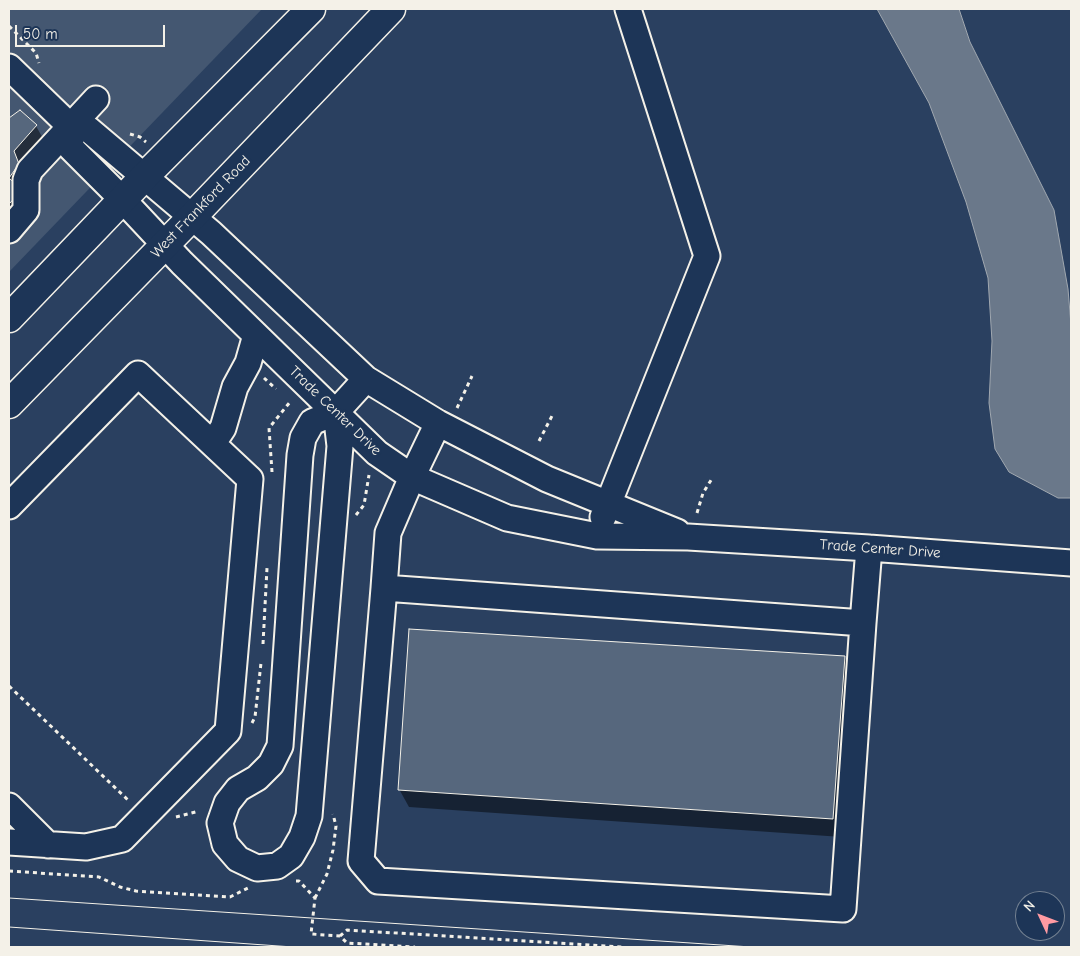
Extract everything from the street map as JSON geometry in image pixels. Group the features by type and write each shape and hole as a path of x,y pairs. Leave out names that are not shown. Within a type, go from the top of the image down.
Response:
{"main road":[{"path":"9,318 145,176 311,9"},
{"name":"West Frankford Road","path":"9,404 192,217 391,9"}],"street":[{"path":"597,536 608,503 707,256 628,9"},
{"path":"9,68 70,126"},
{"path":"9,230 26,210 26,180 30,170 96,99"},
{"name":"Trade Center Drive","path":"688,537 547,478 448,416 366,379 192,217 145,176 88,129 70,126 71,148 123,200 164,245 377,453 412,477 507,518 597,536 688,537 1071,563"},
{"path":"213,443 223,428 235,386 248,363 256,335"},
{"path":"9,506 138,374 250,479 228,731 122,840 86,847 9,842"},
{"path":"336,412 340,446 309,816 302,837 291,856 278,866 257,868 238,859 224,844 220,823 227,803 238,789 257,778 271,764 280,746 300,455 303,438 312,422 336,412 366,379"},
{"path":"448,416 412,477 388,533 360,861 378,882 843,909 869,548"},
{"path":"384,588 863,623"},
{"path":"9,806 48,845"}],"path":[{"path":"448,416 472,376"},
{"path":"539,441 553,414"},
{"path":"697,513 703,493 713,477"},
{"path":"9,686 134,805"},
{"path":"167,819 199,811"},
{"path":"315,898 326,874 333,850 336,826 333,814"},
{"path":"9,871 98,877 120,887 136,891 230,897 252,885"},
{"path":"415,947 347,943 340,936 347,930 623,947"}],"shaded area":[{"path":"9,9 262,9 9,272"},
{"path":"877,9 959,9 970,42 1054,210 1068,289 1071,325 1071,498 1058,498 1009,472 995,449 989,403 992,341 988,278 966,202 929,103"}],"building":[{"path":"20,110 37,125 14,151 19,164 9,178 9,118"},
{"path":"9,178 22,190 9,204"},
{"path":"409,629 845,656 833,819 398,790"}],"tram line":[{"path":"9,898 751,947"},
{"path":"9,927 293,947"}]}
